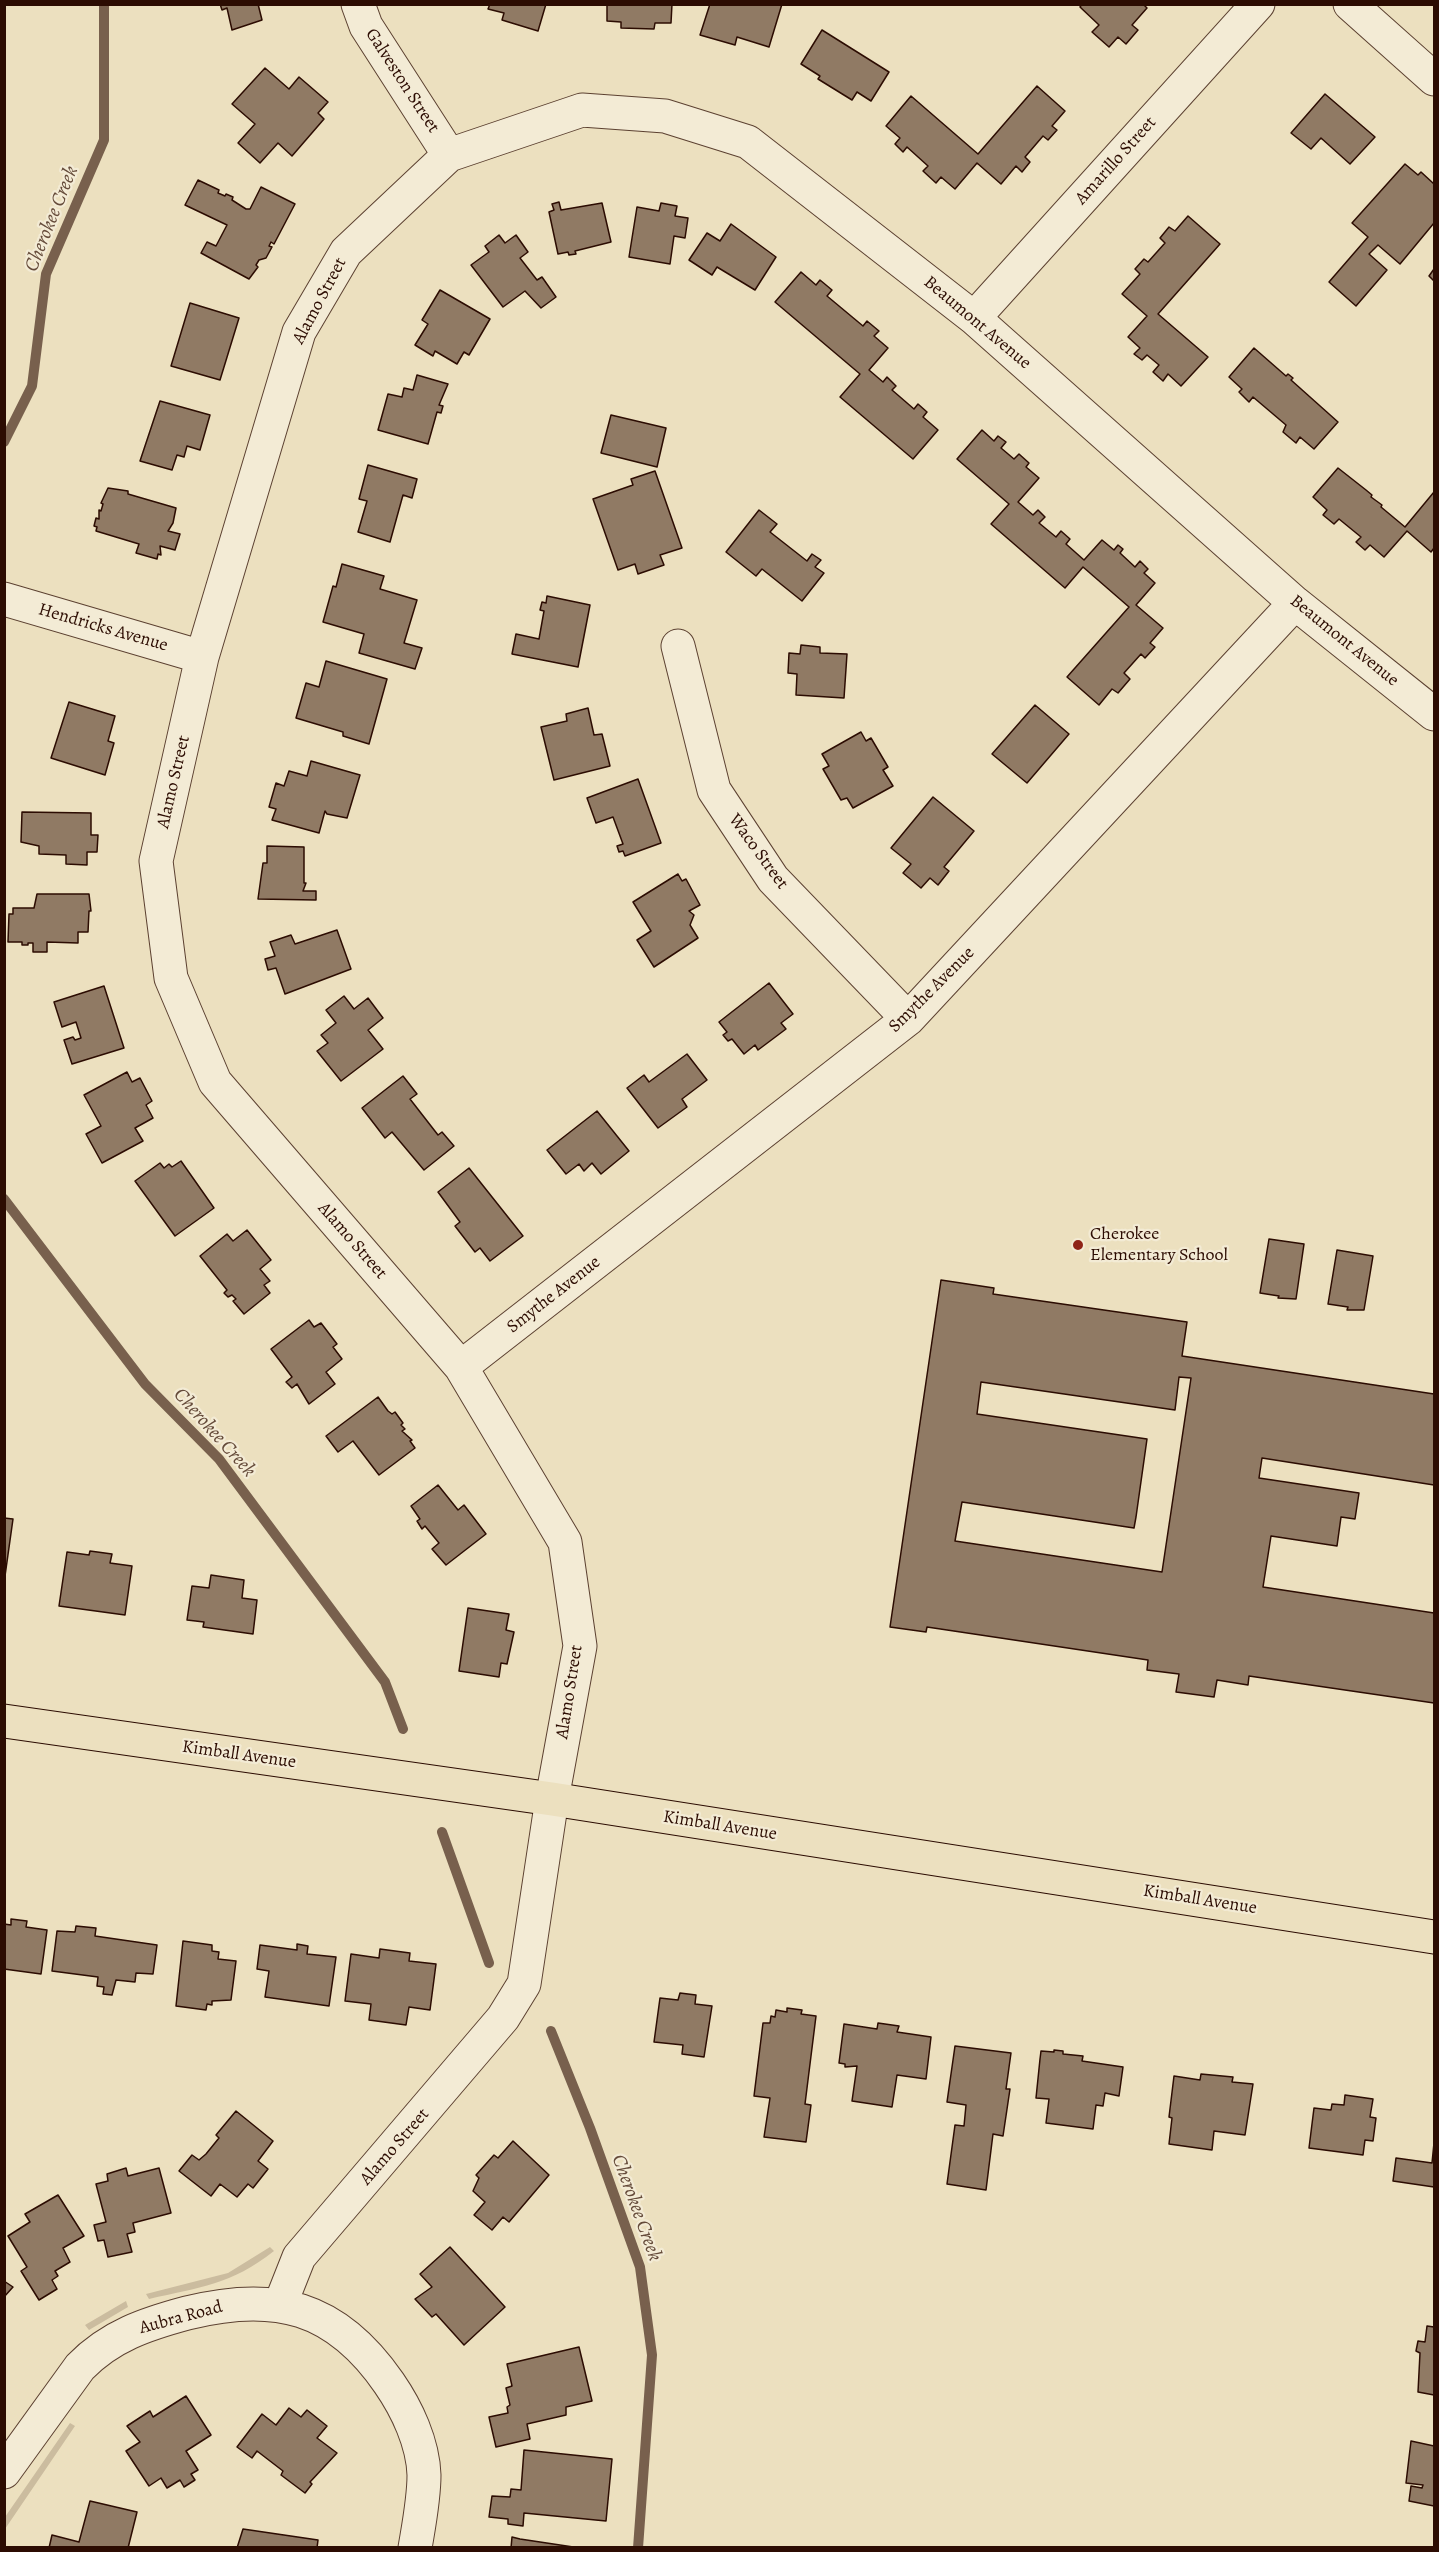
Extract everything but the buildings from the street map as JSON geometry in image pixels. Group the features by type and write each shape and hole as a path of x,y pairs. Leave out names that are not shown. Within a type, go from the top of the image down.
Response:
{"main road":[{"name":"Kimball Avenue","path":"4,1721 552,1799 1434,1937"}],"street":[{"name":"Galveston Street","path":"358,4 366,26 449,155"},
{"name":"Amarillo Street","path":"974,318 1258,4"},
{"path":"1350,4 1434,79"},
{"name":"Beaumont Avenue","path":"449,155 582,110 664,116 748,142 974,318 1295,603 1434,714"},
{"name":"Alamo Street","path":"280,2305 299,2257 503,2018 524,1984 552,1799 580,1646 565,1542 461,1367 215,1082 171,978 156,861 202,657 299,332 346,252 449,155"},
{"name":"Hendricks Avenue","path":"4,599 202,657"},
{"name":"Smythe Avenue","path":"461,1367 908,1019 1295,603"},
{"name":"Waco Street","path":"678,646 714,790 773,879 908,1019"},
{"name":"Aubra Road","path":"4,2472 70,2379 92,2355 118,2338 144,2324 204,2309 244,2302 280,2305 309,2312 357,2342 398,2396 419,2447 424,2474 415,2547"}],"shaded area":[{"path":"270,2247 274,2251 229,2278 200,2288 149,2299 146,2294 228,2273"},
{"path":"126,2301 128,2307 89,2330 85,2325"},
{"path":"70,2423 75,2426 5,2529 5,2517"}],"waterway":[{"name":"Cherokee Creek","path":"4,442 32,386 46,274 104,140 104,4"},
{"name":"Cherokee Creek","path":"4,1199 145,1384 219,1459 385,1682 403,1729"},
{"name":"Cherokee Creek","path":"442,1832 489,1963"},
{"name":"Cherokee Creek","path":"551,2031 590,2128 640,2267 652,2355 638,2548"}],"place":[{"name":"Cherokee Elementary School","path":"1078,1245"}]}
